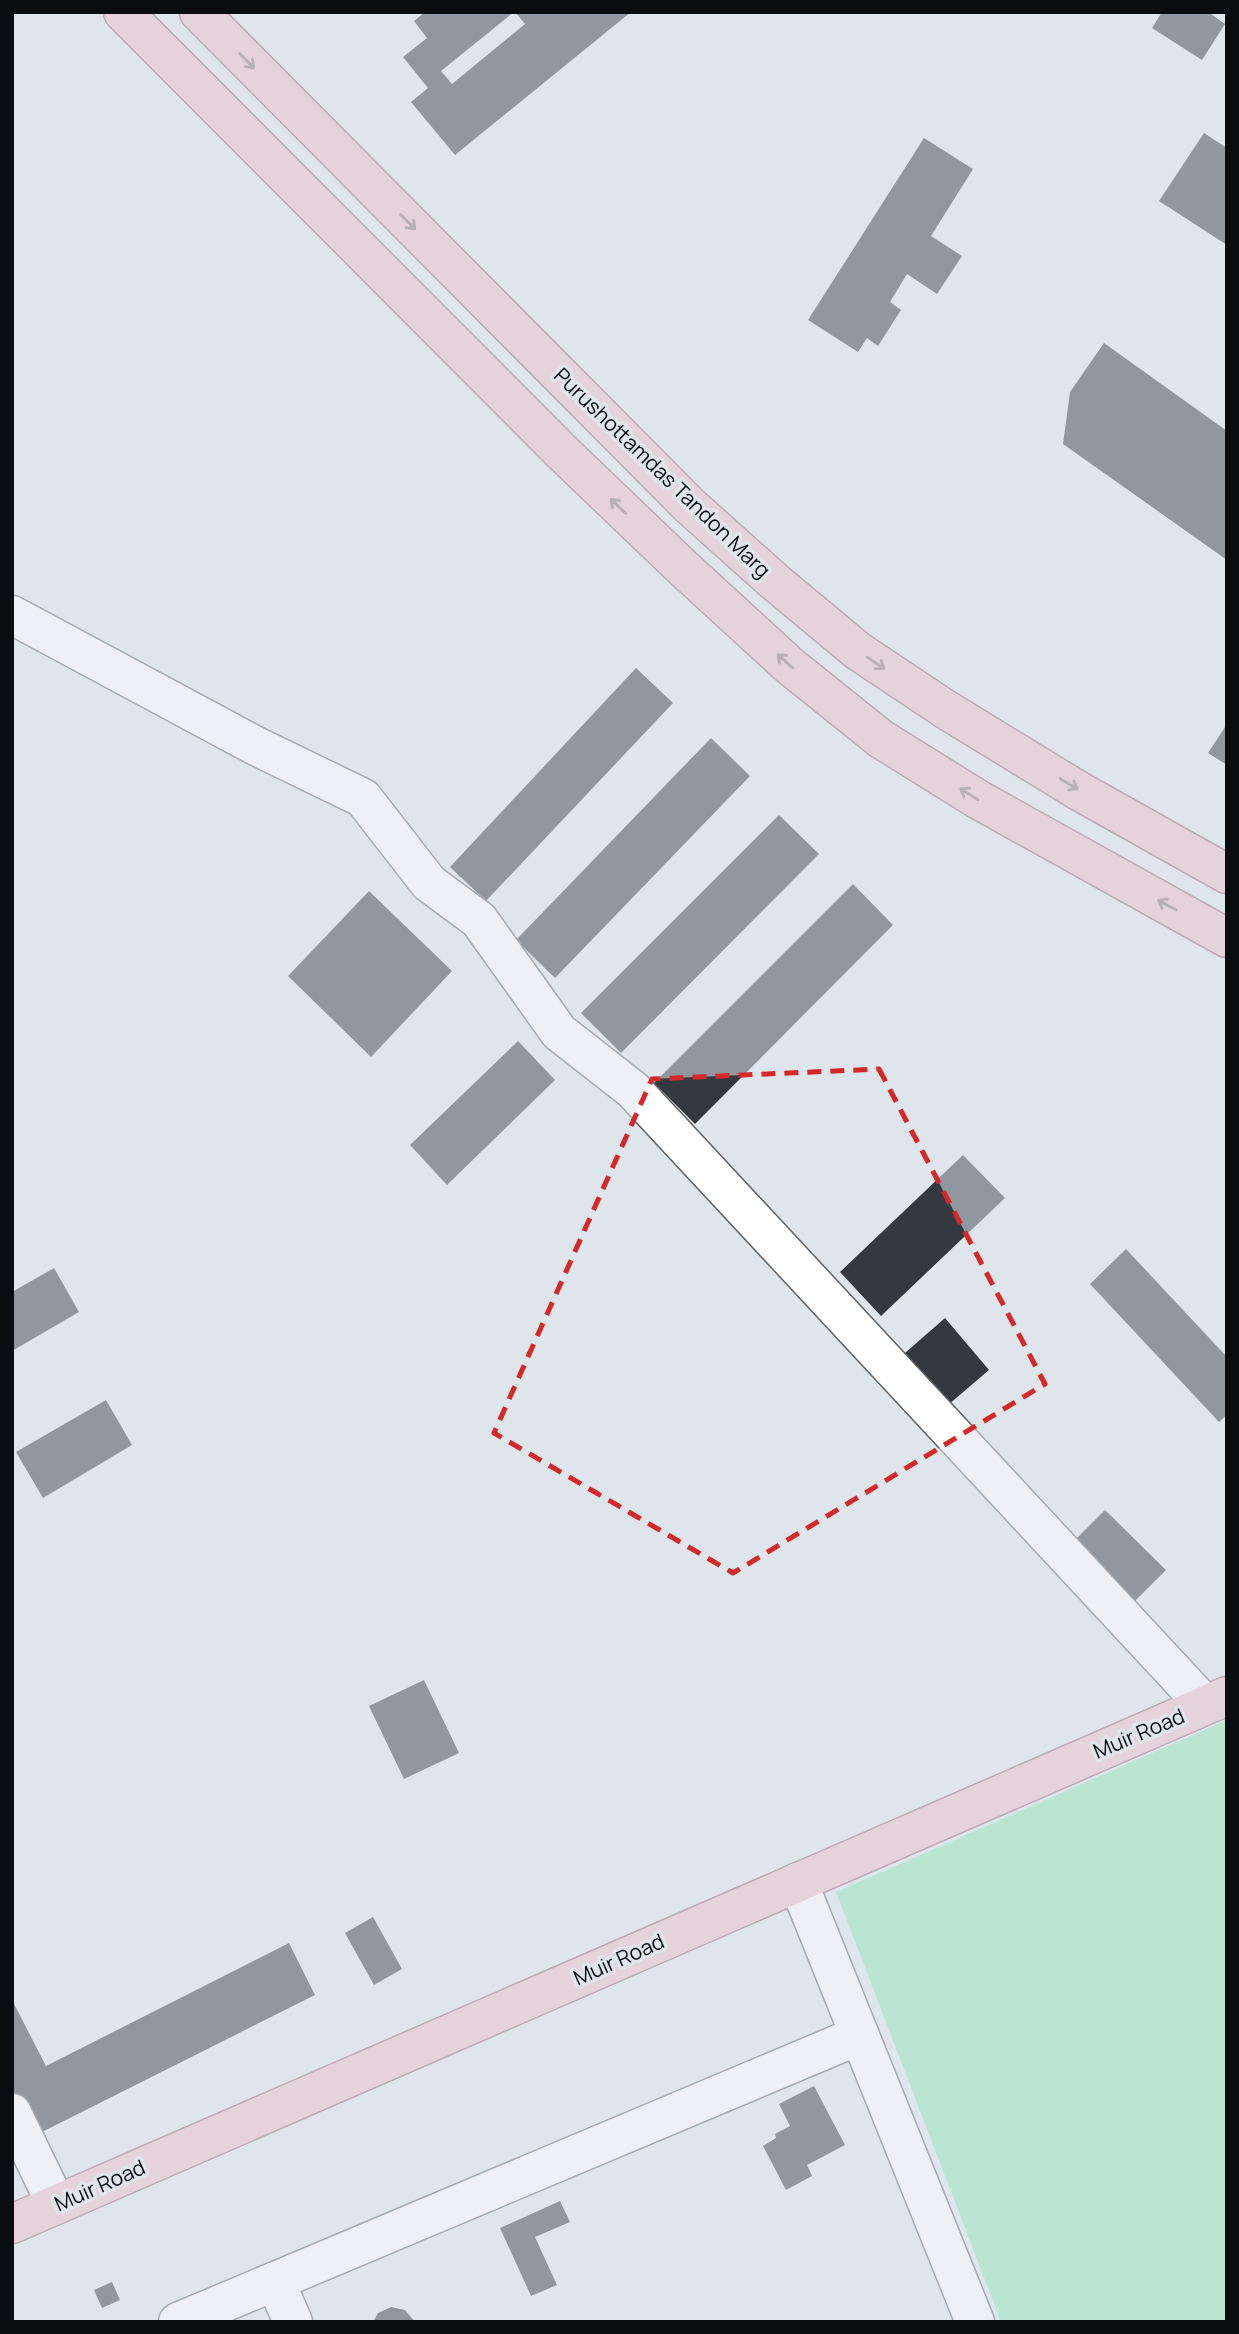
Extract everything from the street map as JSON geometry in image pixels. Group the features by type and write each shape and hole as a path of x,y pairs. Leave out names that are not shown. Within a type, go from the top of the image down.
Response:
{"main road":[{"path":"123,12 555,445 790,666 881,739 935,773 1227,938"},
{"name":"Purushottamdas Tandon Marg","path":"199,12 689,505 775,582 858,651 945,709 1079,791 1227,874"},
{"name":"Muir Road","path":"12,2224 1216,1700"}],"street":[{"path":"12,615 254,745 363,798 429,883 479,920 559,1032 633,1090 1216,1700"},
{"path":"798,1882 975,2322"},
{"path":"177,2322 860,2035"},
{"path":"12,2113 57,2204"},
{"path":"275,2281 293,2322"}],"highlighted area":[{"path":"879,1069 1045,1384 733,1573 494,1433 652,1079"}],"green space":[{"path":"1227,1720 1227,2322 1001,2322 836,1892"}],"building":[{"path":"425,12 514,12 441,71 452,84 525,24 515,12 631,12 455,155 411,102 428,88 403,57 427,38 414,21"},
{"path":"1162,12 1208,12 1225,24 1202,60 1152,28"},
{"path":"1204,133 1227,148 1227,245 1159,201"},
{"path":"924,138 973,169 931,236 962,256 937,294 907,274 890,302 901,310 878,346 867,338 858,352 808,320"},
{"path":"1104,343 1227,431 1227,560 1063,444 1070,392"},
{"path":"636,668 673,703 486,901 450,867"},
{"path":"1227,724 1227,765 1208,753"},
{"path":"711,738 750,776 555,978 516,940"},
{"path":"779,815 819,854 621,1053 581,1013"},
{"path":"853,884 893,925 695,1124 654,1083"},
{"path":"369,891 452,971 371,1057 288,976"},
{"path":"518,1041 555,1080 447,1185 410,1145"},
{"path":"963,1155 1005,1198 881,1316 840,1272"},
{"path":"1126,1249 1227,1357 1227,1415 1219,1422 1090,1284"},
{"path":"54,1268 79,1312 12,1351 12,1292"},
{"path":"945,1318 989,1370 948,1405 905,1353"},
{"path":"106,1400 132,1445 43,1498 16,1452"},
{"path":"1105,1510 1166,1570 1131,1605 1070,1545"},
{"path":"424,1680 459,1753 404,1779 369,1706"},
{"path":"373,1917 402,1969 374,1985 345,1933"},
{"path":"289,1943 315,1995 12,2147 12,2000 46,2066"},
{"path":"814,2086 845,2145 807,2165 812,2176 786,2190 763,2146 776,2138 775,2134 790,2126 779,2104"},
{"path":"560,2201 570,2222 535,2237 557,2285 531,2296 500,2228"},
{"path":"112,2282 120,2300 102,2308 94,2290"},
{"path":"391,2307 405,2310 415,2322 373,2322 378,2313"}]}
